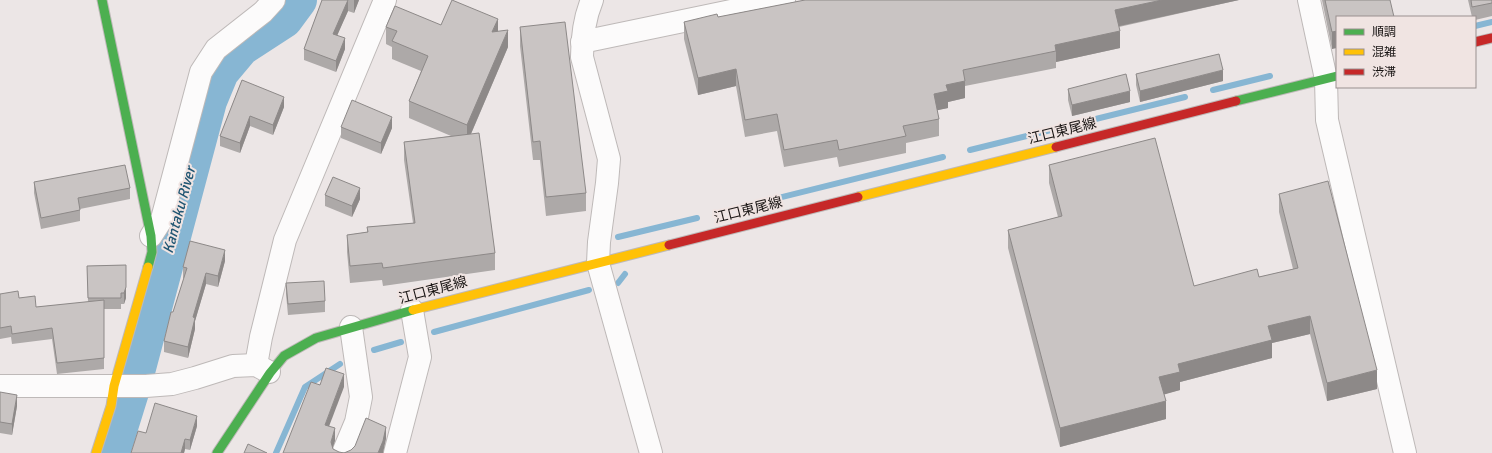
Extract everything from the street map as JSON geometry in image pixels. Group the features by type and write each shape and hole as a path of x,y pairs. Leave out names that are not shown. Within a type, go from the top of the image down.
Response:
{"main road":[{"path":"96,453 111,406 152,252 152,236 102,0"},
{"path":"1476,42 1492,38"},
{"name":"江口東尾線","path":"217,453 263,369 316,338 412,310 598,262 1331,78"}],"street":[{"path":"152,236 162,219 201,72 216,49 263,12 274,0"},
{"path":"0,386 146,386 179,382 232,366 263,369 261,337 285,240 385,0"},
{"path":"592,0 586,15 582,42 582,57 608,158 607,183 599,242 598,262 651,453"},
{"path":"582,42 784,0"},
{"path":"1309,0 1331,78 1327,120 1405,453"},
{"path":"396,453 420,357 412,310"},
{"path":"343,453 356,422 361,397 351,327"}],"building":[{"path":"322,0 348,0 333,34 345,38 336,61 304,49"},
{"path":"452,0 498,19 492,32 508,30 467,125 409,101 428,56 392,41 397,31 386,27 395,6 441,25"},
{"path":"805,0 1162,0 1115,10 1120,31 1055,45 1056,51 963,70 965,81 946,85 948,91 934,94 939,119 903,126 906,136 839,150 837,140 784,150 777,114 745,120 736,69 698,78 684,22 717,14 718,17"},
{"path":"1325,0 1390,0 1394,16 1336,16 1336,31 1332,32"},
{"path":"1471,0 1492,0 1492,3 1472,7"},
{"path":"565,22 586,193 546,197 540,141 533,142 520,27"},
{"path":"1219,54 1223,70 1140,91 1136,74"},
{"path":"1126,74 1130,91 1072,105 1068,89"},
{"path":"242,80 284,97 273,125 250,116 240,143 220,136"},
{"path":"352,100 392,117 381,143 341,127"},
{"path":"479,133 495,253 383,268 382,263 350,266 347,235 368,232 367,227 415,223 404,142"},
{"path":"1155,138 1194,286 1257,269 1259,277 1298,268 1279,194 1328,181 1377,370 1327,383 1310,316 1268,326 1272,340 1178,364 1180,372 1159,377 1166,401 1060,428 1008,230 1062,216 1049,165"},
{"path":"125,165 130,188 78,198 80,210 41,218 34,182"},
{"path":"333,177 360,188 352,206 325,195"},
{"path":"190,241 225,250 218,276 206,273 193,317 195,318 188,347 164,341 171,312 173,312 187,268 183,267"},
{"path":"126,265 126,287 124,293 121,293 121,298 88,298 87,266"},
{"path":"324,281 325,301 288,304 286,283"},
{"path":"18,291 19,298 35,296 36,307 104,300 104,358 57,363 52,328 12,334 11,326 0,328 0,294"},
{"path":"326,368 344,374 325,425 335,428 331,442 333,449 344,453 283,453 311,382 320,385"},
{"path":"0,392 17,395 12,424 0,422"},
{"path":"155,403 197,416 190,440 185,439 181,453 131,453 138,431 146,433"},
{"path":"366,418 386,427 383,441 378,453 344,453 351,450 355,446"},
{"path":"248,444 267,453 244,453"}],"waterway":[{"name":"Kantaku River","path":"111,453 134,379 208,101 220,72 241,47 284,19 298,0"},
{"path":"1476,26 1492,22"},
{"path":"1213,90 1270,76"},
{"path":"970,150 1185,97"},
{"path":"746,206 943,157"},
{"path":"618,237 697,218"},
{"path":"618,283 625,274"},
{"path":"434,332 589,290"},
{"path":"374,350 401,342"},
{"path":"276,453 305,387 340,364"}],"traffic: fast":[{"path":"102,0 151,236 152,252 148,267"},
{"path":"1236,101 1336,76"},
{"path":"217,453 270,373 284,356 316,338 413,310"}],"traffic: slow":[{"path":"858,197 1056,147"},
{"path":"413,310 669,245"},
{"path":"96,453 111,406 114,386 148,267"}],"traffic: jam":[{"path":"1476,42 1492,38"},
{"path":"1056,147 1236,101"},
{"path":"669,245 858,197"}]}
